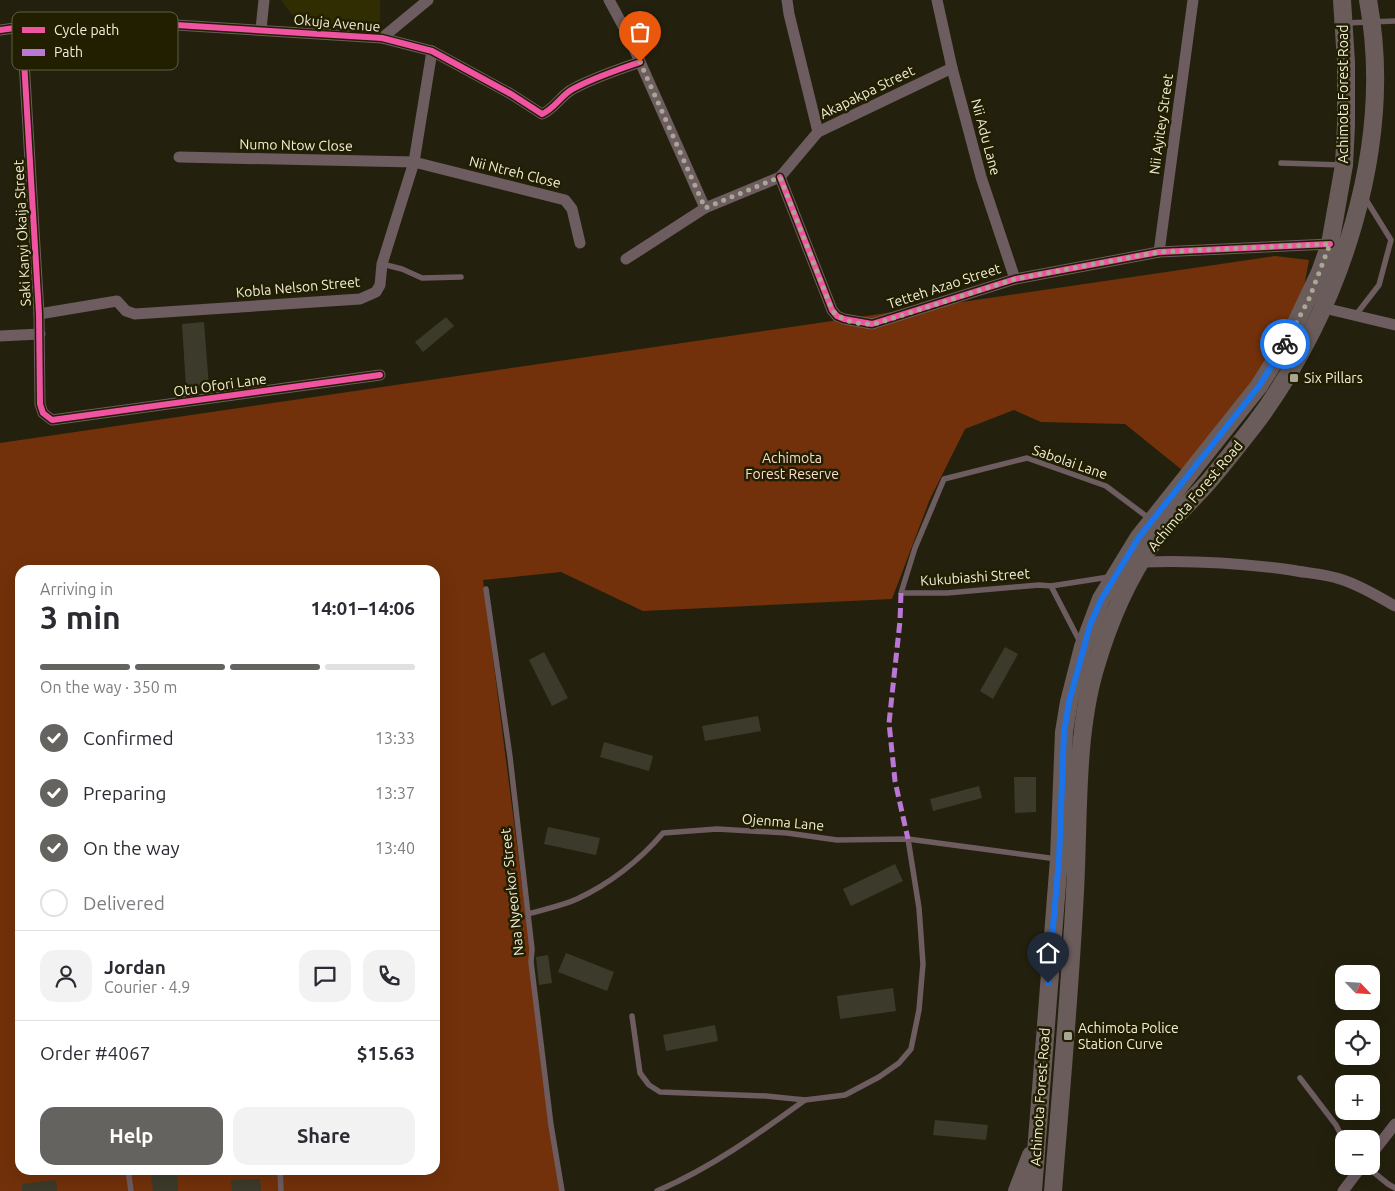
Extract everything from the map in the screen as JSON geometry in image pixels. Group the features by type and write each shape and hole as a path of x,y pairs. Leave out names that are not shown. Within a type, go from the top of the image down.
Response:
{"main road":[{"name":"Achimota Forest Road","path":"1033,1191 1039,1134 1043,1055 1059,859 1064,732 1069,702 1083,647 1101,600 1151,520 1259,386 1289,338 1309,299 1330,244 1344,165 1346,125 1342,0"},
{"name":"Achimota Forest Road","path":"1054,1191 1072,948 1080,774 1086,707 1095,670 1105,640 1128,585 1141,562 1162,532 1210,480 1270,404 1301,352 1324,308 1344,263 1357,228 1376,146 1379,108 1374,20 1368,0"},
{"path":"1017,1191 1039,1134"}],"street":[{"path":"261,30 264,0"},
{"path":"382,38 428,0"},
{"path":"609,0 640,62 705,208"},
{"path":"788,0 789,14 818,132"},
{"name":"Nii Adu Lane","path":"937,0 952,68 981,177 1015,279"},
{"name":"Nii Ayitey Street","path":"1159,252 1193,0"},
{"name":"Okuja Avenue","path":"178,25 382,38 432,52 511,94 542,114 550,111 557,102 572,90 640,62"},
{"name":"Kobla Nelson Street","path":"40,314 116,301 126,311 135,314 360,299 376,292 380,284 382,264 414,162 432,52"},
{"name":"Akapakpa Street","path":"626,259 705,208 780,177 818,132 952,68"},
{"name":"Saki Kanyi Okaija Street","path":"25,70 40,314 40,404 43,413 52,420 64,418"},
{"name":"Numo Ntow Close","path":"179,157 414,162"},
{"name":"Nii Ntreh Close","path":"414,162 564,200 572,209 580,242"},
{"name":"Tetteh Azao Street","path":"780,177 832,310 838,316 859,322 878,323 1015,279 1159,252 1330,244"},
{"path":"1324,308 1395,325"},
{"path":"0,336 40,334"},
{"name":"Otu Ofori Lane","path":"64,418 380,375"},
{"path":"1141,562 1190,561 1237,563 1340,578 1395,606"},
{"path":"1380,1143 1395,1124"},
{"path":"1343,1191 1356,1175"}],"lane":[{"path":"1344,23 1374,20 1395,21"},
{"path":"1281,163 1344,165"},
{"path":"1356,316 1379,284 1391,240 1365,198"},
{"path":"382,264 402,269 422,278 461,277"},
{"name":"Sabolai Lane","path":"901,593 915,548 944,479 1027,458 1106,486 1151,520"},
{"name":"Kukubiashi Street","path":"901,593 947,593 1038,585 1051,586 1114,577"},
{"path":"1051,586 1083,647"},
{"name":"Naa Nyeorkor Street","path":"486,590 510,757 532,949 531,962 551,1125 562,1191"},
{"name":"Ojenma Lane","path":"528,914 576,899 622,871 648,851 663,833 717,829 787,833 838,840 908,839 1059,859"},
{"path":"632,1016 640,1073 649,1085 660,1092 766,1096 805,1100 845,1095 893,1067 911,1049 919,1010 923,964 919,908 908,839"},
{"path":"1300,1078 1338,1130"},
{"path":"657,1191 685,1179 747,1141 805,1100"},
{"path":"129,1175 131,1191"},
{"path":"280,1175 281,1191"},
{"path":"1376,1175 1395,1188"}],"shaded area":[{"path":"281,0 380,0 380,29 297,21"}],"green space":[{"name":"Achimota Forest Reserve","path":"1275,256 1309,260 1302,298 1272,356 1182,470 1125,424 1041,422 1014,410 965,429 930,499 892,599 643,611 561,572 483,580 561,1191 0,1191 0,443"}],"building":[{"path":"446,317 454,326 423,352 415,342"},
{"path":"204,322 209,387 186,388 182,324"},
{"path":"1005,647 1018,654 993,699 980,691"},
{"path":"544,652 568,698 552,706 529,660"},
{"path":"758,716 761,731 705,741 702,726"},
{"path":"604,742 653,756 649,771 600,757"},
{"path":"1014,777 1036,777 1036,812 1015,813"},
{"path":"979,786 982,798 933,811 930,799"},
{"path":"548,827 600,838 596,855 544,844"},
{"path":"895,864 903,881 851,906 843,889"},
{"path":"566,953 614,972 607,991 558,972"},
{"path":"548,955 552,983 539,985 536,957"},
{"path":"893,988 896,1011 840,1019 837,996"},
{"path":"715,1025 718,1041 666,1051 663,1035"},
{"path":"935,1120 988,1125 986,1140 933,1135"},
{"path":"151,1175 177,1175 178,1191 153,1191"},
{"path":"260,1179 261,1191 232,1191 231,1180"},
{"path":"56,1180 57,1191 22,1191 22,1184"}],"marked path":[{"path":"901,593 900,621 889,723 895,781 908,839"}],"cycle path":[{"path":"178,25 382,38 432,51 511,94 542,114 571,90 605,74 640,62"},
{"path":"0,30 12,28"},
{"path":"25,70 39,314 40,404 43,413 52,420 380,375"},
{"path":"780,177 832,310 837,316 844,319 872,324 1015,279 1159,252 1330,244"}],"way so far":[{"path":"640,62 705,208 780,177 832,310 844,319 872,324 878,323 1015,279 1159,252 1330,244 1309,299 1285,344"}],"place":[{"name":"Six Pillars","path":"1294,378"},
{"name":"Achimota Police Station Curve","path":"1068,1036"}],"route":[{"path":"1048,983 1059,859 1064,732 1069,702 1090,625 1101,600 1139,537 1259,386 1285,344"}]}
